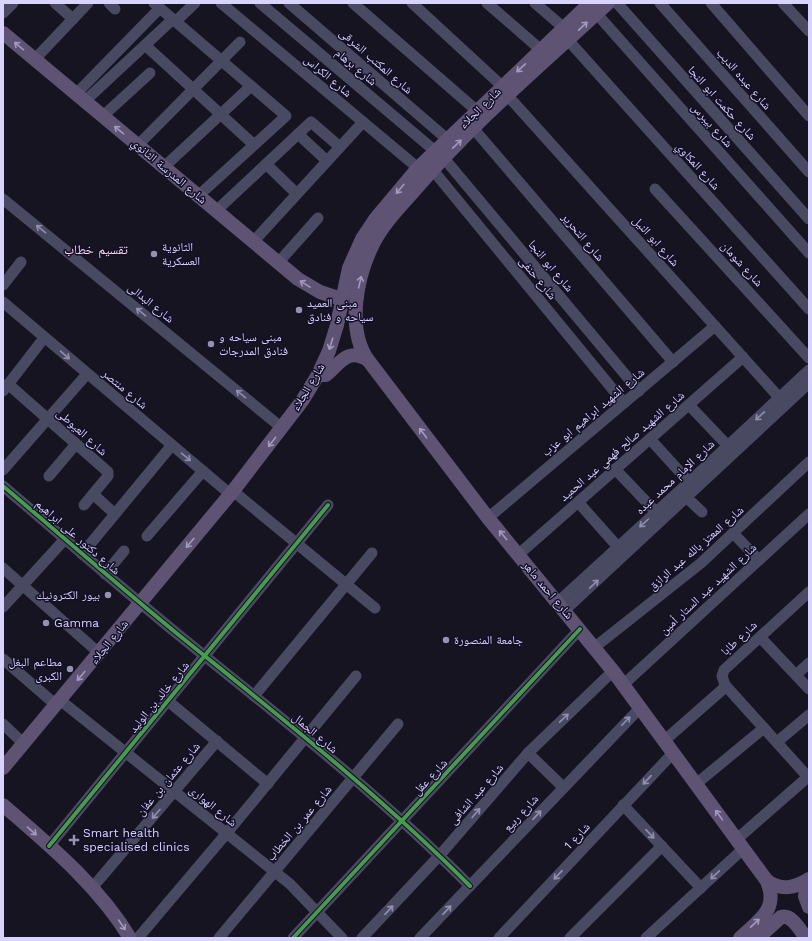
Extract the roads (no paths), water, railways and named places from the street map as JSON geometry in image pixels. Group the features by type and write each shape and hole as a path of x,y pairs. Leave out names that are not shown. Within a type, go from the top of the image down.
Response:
{"main road":[{"name":"شارع الجلاء","path":"3,768 232,493 282,428 318,375 331,345 337,325 341,299 349,268 368,242 385,225 432,169 447,139 476,110 505,91 566,34 589,7 608,3"},
{"name":"شارع المدرسة الثانوي","path":"3,33 278,263 308,285 341,299"},
{"name":"شارع الجلاء","path":"359,335 356,298 368,242 376,218 418,168 473,128 541,50 566,34"},
{"name":"شارع احمد ماهر","path":"359,335 361,348 368,360 488,518 562,606 624,684 767,881 772,896 770,907 765,914 740,938"},
{"path":"318,375 326,375 342,359 350,356 359,356 368,360"},
{"path":"3,805 49,846 92,888 110,909 130,938"},
{"path":"767,881 780,887 794,887 809,880"},
{"path":"809,880 805,892 806,902 809,907"},
{"path":"758,938 783,916 790,917 806,938"}],"street":[{"path":"3,13 13,3"},
{"path":"55,3 73,19"},
{"path":"35,60 88,3"},
{"path":"80,98 194,3"},
{"name":"شارع الكراس","path":"221,3 418,168"},
{"name":"شارع برهام","path":"260,3 439,154"},
{"name":"شارع المكتب الشرقى","path":"289,3 447,139"},
{"path":"353,3 476,110"},
{"name":"شارع ابو النيل","path":"412,3 505,91 782,401"},
{"path":"487,3 541,50"},
{"name":"شارع المكاوي","path":"535,3 566,34 809,309"},
{"name":"شارع حكمت ابو النجا","path":"617,3 809,219"},
{"name":"شارع عبده الديب","path":"660,3 809,172"},
{"path":"711,3 809,114"},
{"path":"783,3 809,31"},
{"path":"80,98 157,5 286,116 198,196"},
{"name":"شارع بيبرس","path":"589,7 809,253"},
{"path":"138,145 240,42"},
{"path":"145,45 254,145"},
{"path":"102,116 150,73"},
{"path":"164,167 251,86"},
{"path":"216,211 311,122 340,147"},
{"path":"253,242 363,122"},
{"name":"شارع التحرير","path":"473,128 672,362"},
{"path":"298,134 328,161"},
{"name":"شارع ابو النجا","path":"439,154 639,391"},
{"path":"266,164 297,194"},
{"name":"شارع حنفى","path":"432,169 624,404"},
{"name":"شارع شومان","path":"655,188 809,358"},
{"name":"شارع البدالى","path":"3,199 282,428"},
{"path":"278,263 318,218"},
{"path":"3,285 21,262"},
{"name":"شارع منتصر","path":"3,302 172,446 297,544 375,608"},
{"name":"شارع الشهيد ابراهيم ابو عزب","path":"488,518 715,326"},
{"path":"5,388 44,338"},
{"name":"شارع الشهيد صالح فهمي عبد الحميد","path":"519,554 743,357"},
{"name":"شارع الإمام محمد عبده","path":"562,606 686,497 782,401 809,370"},
{"path":"3,470 87,374"},
{"name":"شارع الإمام محمد عبده","path":"562,606 618,547 728,446 782,401 809,382"},
{"name":"شارع العيوطى","path":"5,388 48,419 108,474 84,504"},
{"path":"689,405 728,446"},
{"path":"650,439 690,482"},
{"path":"49,476 76,444"},
{"path":"82,554 172,446"},
{"name":"شارع المعتز بالله عبد الرازق","path":"595,647 668,590 733,533 809,462"},
{"path":"615,469 656,512"},
{"path":"147,536 203,471"},
{"name":"شارع دكتور على ابراهيم","path":"3,486 140,604"},
{"path":"93,494 115,514"},
{"path":"686,497 702,512"},
{"path":"578,502 618,547"},
{"name":"شارع خالد بن الوليد","path":"49,846 328,505"},
{"name":"شارع الشهيد عبد الستار أمين","path":"624,684 809,514"},
{"path":"733,533 759,560"},
{"path":"3,607 65,539"},
{"path":"105,574 124,551"},
{"path":"254,696 372,553"},
{"path":"3,568 100,653"},
{"name":"شارع طابا","path":"725,685 722,676 724,670 807,597"},
{"name":"شارع الجمال","path":"140,604 353,778 440,855 470,886"},
{"name":"شارع عقل","path":"293,938 580,629"},
{"path":"760,637 809,688"},
{"name":"شارع الهوارى","path":"3,659 58,703 126,753 226,834 275,871 318,912 342,938"},
{"path":"796,675 809,663"},
{"name":"شارع عبد الشافى","path":"362,938 440,855 528,753 613,671"},
{"path":"138,938 268,784 356,676"},
{"path":"646,938 701,888 740,844 807,781 777,742 725,685 670,746"},
{"path":"168,701 268,784"},
{"name":"شارع ربيع","path":"420,938 641,707"},
{"path":"777,742 809,715"},
{"path":"3,724 24,744"},
{"name":"شارع عمر بن الخطاب","path":"219,938 398,724"},
{"path":"696,784 764,728"},
{"name":"شارع عثمان بن عفان","path":"92,888 216,742"},
{"name":"شارع 1","path":"499,938 623,805 670,746"},
{"path":"528,753 563,787"},
{"path":"623,805 701,888"},
{"path":"570,938 662,846"}],"place":[{"name":"الثانوية العسكرية","path":"154,254"},
{"name":"مبنى العميد سياحه و فنادق","path":"299,310"},
{"name":"مبنى سياحه و فنادق المدرجات","path":"211,344"},
{"name":"بيور الكترونيك","path":"108,595"},
{"name":"Gamma","path":"46,623"},
{"name":"جامعة المنصورة","path":"446,640"},
{"name":"مطاعم البغل الكبرى","path":"70,669"},
{"name":"Smart health specialised clinics","path":"74,840"}],"district":[{"name":"تقسيم خطاب","path":"96,249"}]}
